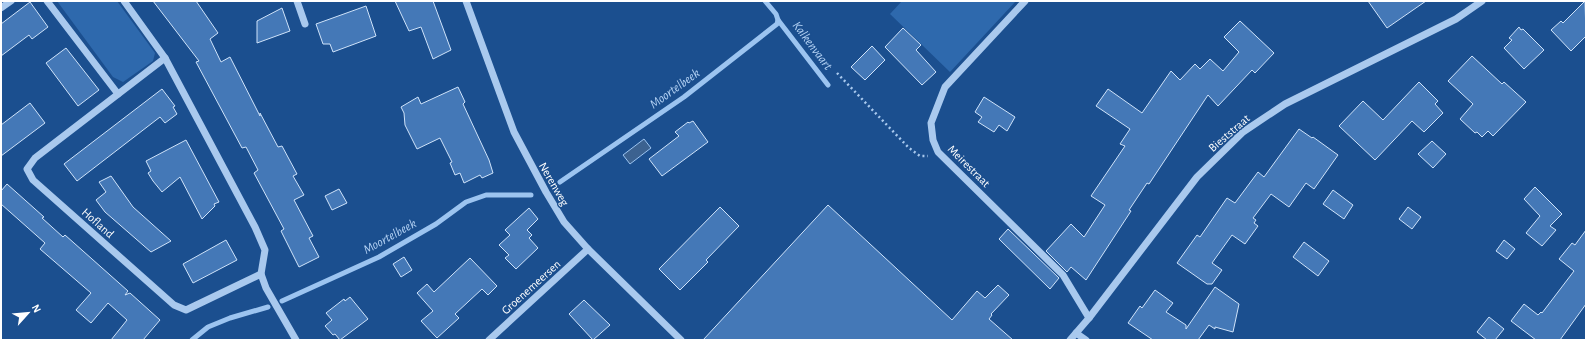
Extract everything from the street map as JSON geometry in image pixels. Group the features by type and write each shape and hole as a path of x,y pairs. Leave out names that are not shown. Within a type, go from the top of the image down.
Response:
{"street":[{"path":"1,8 11,1"},
{"path":"48,1 118,94"},
{"path":"124,1 165,58 255,226 265,250 262,274 266,288 296,340"},
{"path":"297,1 305,24"},
{"name":"Nerenweg","path":"466,1 514,132 564,222 588,250 681,340"},
{"name":"Meirestraat","path":"1025,1 945,87 931,123 933,140 938,152 1064,274 1089,318"},
{"name":"Bieststraat","path":"1070,340 1089,318 1197,177 1243,132 1285,104 1456,19 1482,1"},
{"name":"Hofland","path":"165,58 35,158 27,169 33,180 174,305 186,310 262,274"},
{"name":"Groenemeersen","path":"489,340 588,250"},
{"path":"1076,333 1086,340"}],"path":[{"path":"837,74 909,148 920,156 929,156 938,152"}],"shaded area":[{"path":"57,1 117,1 155,53 153,61 123,82 113,77"},
{"path":"902,1 1016,1 950,72 890,14"},
{"path":"644,139 651,148 630,164 623,155"}],"building":[{"path":"153,1 196,1 218,33 210,39 221,62 230,57 260,116 260,113 278,147 282,146 297,174 293,176 304,195 294,200 313,236 309,238 319,257 299,267 281,231 284,229 254,173 258,170 246,147 242,148 196,62 199,61"},
{"path":"395,1 433,1 451,50 433,59 421,27 409,31"},
{"path":"1368,1 1426,1 1387,28"},
{"path":"1585,1 1586,36 1571,51 1551,30 1561,21 1563,23"},
{"path":"30,2 48,27 32,39 29,35 1,56 1,24"},
{"path":"366,6 376,36 333,52 330,44 323,44 316,24"},
{"path":"282,8 290,31 257,43 257,21"},
{"path":"1240,21 1274,53 1255,73 1252,70 1218,106 1208,95 1149,184 1147,183 1129,210 1131,211 1086,280 1071,267 1067,272 1046,251 1071,224 1084,237 1105,205 1091,196 1125,146 1120,144 1130,129 1096,106 1108,89 1142,113 1171,71 1180,80 1195,64 1200,69 1210,59 1223,71 1239,52 1224,37"},
{"path":"1519,27 1521,30 1523,29 1544,50 1524,69 1504,48 1512,40 1509,38"},
{"path":"903,28 921,45 916,50 936,72 922,85 885,47"},
{"path":"872,46 885,60 865,80 851,67"},
{"path":"66,48 99,90 78,106 46,63"},
{"path":"1472,56 1502,84 1504,82 1526,102 1493,136 1488,131 1482,137 1477,132 1475,133 1460,119 1473,104 1448,81"},
{"path":"1419,82 1438,101 1435,104 1443,113 1424,132 1412,121 1375,160 1339,126 1363,101 1383,120"},
{"path":"458,87 465,102 463,104 489,160 493,173 482,178 480,175 464,183 460,173 455,175 450,163 452,162 440,138 417,149 405,125 404,113 401,107 418,97 421,104"},
{"path":"162,89 175,106 173,107 177,114 165,123 160,117 77,181 64,164"},
{"path":"984,97 1015,117 1007,131 999,125 994,132 978,122 982,117 975,112"},
{"path":"30,103 45,123 1,156 1,125"},
{"path":"693,121 708,142 662,176 649,159 679,136 675,132 688,122"},
{"path":"1299,129 1338,155 1314,189 1306,183 1289,207 1271,194 1253,218 1256,220 1254,223 1258,226 1245,244 1232,235 1212,263 1222,270 1212,284 1207,284 1177,263 1197,235 1200,237 1227,198 1235,203 1258,172 1264,177"},
{"path":"186,140 219,202 214,204 215,206 202,219 180,177 162,192 148,173 151,171 146,161"},
{"path":"1432,141 1446,154 1433,168 1418,154"},
{"path":"111,176 133,207 171,241 151,252 105,212 96,200 106,192 99,182"},
{"path":"7,184 44,217 42,218 63,237 65,235 128,291 125,295 130,293 160,320 143,340 111,340 127,320 108,303 91,323 76,310 91,293 40,249 45,243 1,204 1,191"},
{"path":"1535,187 1562,214 1550,226 1556,230 1542,246 1526,233 1540,216 1524,199"},
{"path":"339,189 347,203 332,210 325,196"},
{"path":"1333,190 1353,205 1344,219 1323,204"},
{"path":"828,205 952,320 977,291 985,298 998,285 1009,295 991,314 992,315 989,319 1013,340 703,340"},
{"path":"720,207 739,226 706,260 708,262 680,290 659,269"},
{"path":"1408,207 1421,217 1412,229 1399,219"},
{"path":"529,208 538,219 527,230 532,235 529,238 538,248 516,269 505,258 509,255 499,245 510,235 505,230"},
{"path":"1008,229 1059,278 1050,289 999,239"},
{"path":"1586,230 1586,304 1560,340 1536,340 1511,321 1524,304 1538,315 1541,312 1542,313 1574,271 1559,259 1572,243 1575,245"},
{"path":"226,240 237,260 193,283 183,264"},
{"path":"1504,240 1515,249 1507,259 1496,251"},
{"path":"1304,242 1329,261 1318,276 1293,257"},
{"path":"404,257 412,270 401,277 393,264"},
{"path":"470,258 497,286 488,295 482,289 455,314 459,318 437,338 421,321 433,311 417,293 427,284 434,292"},
{"path":"1215,287 1239,304 1233,332 1215,327 1215,329 1209,325 1198,340 1153,340 1128,323 1140,306 1142,308 1155,290 1173,303 1166,312 1186,325 1186,329"},
{"path":"350,297 368,319 340,340 325,326 332,320 326,313 344,299 345,301"},
{"path":"584,300 610,325 593,340 569,314"},
{"path":"1489,317 1504,329 1495,340 1487,340 1477,332"}],"waterway":[{"name":"Kalkenvaart","path":"765,1 828,85"},
{"name":"Moortelbeek","path":"560,182 684,97 777,24 778,20"},
{"name":"Moortelbeek","path":"282,301 379,257 436,224 466,202 486,195 531,195"},
{"name":"Moortelbeek","path":"192,340 208,327 230,318 268,307"}]}
